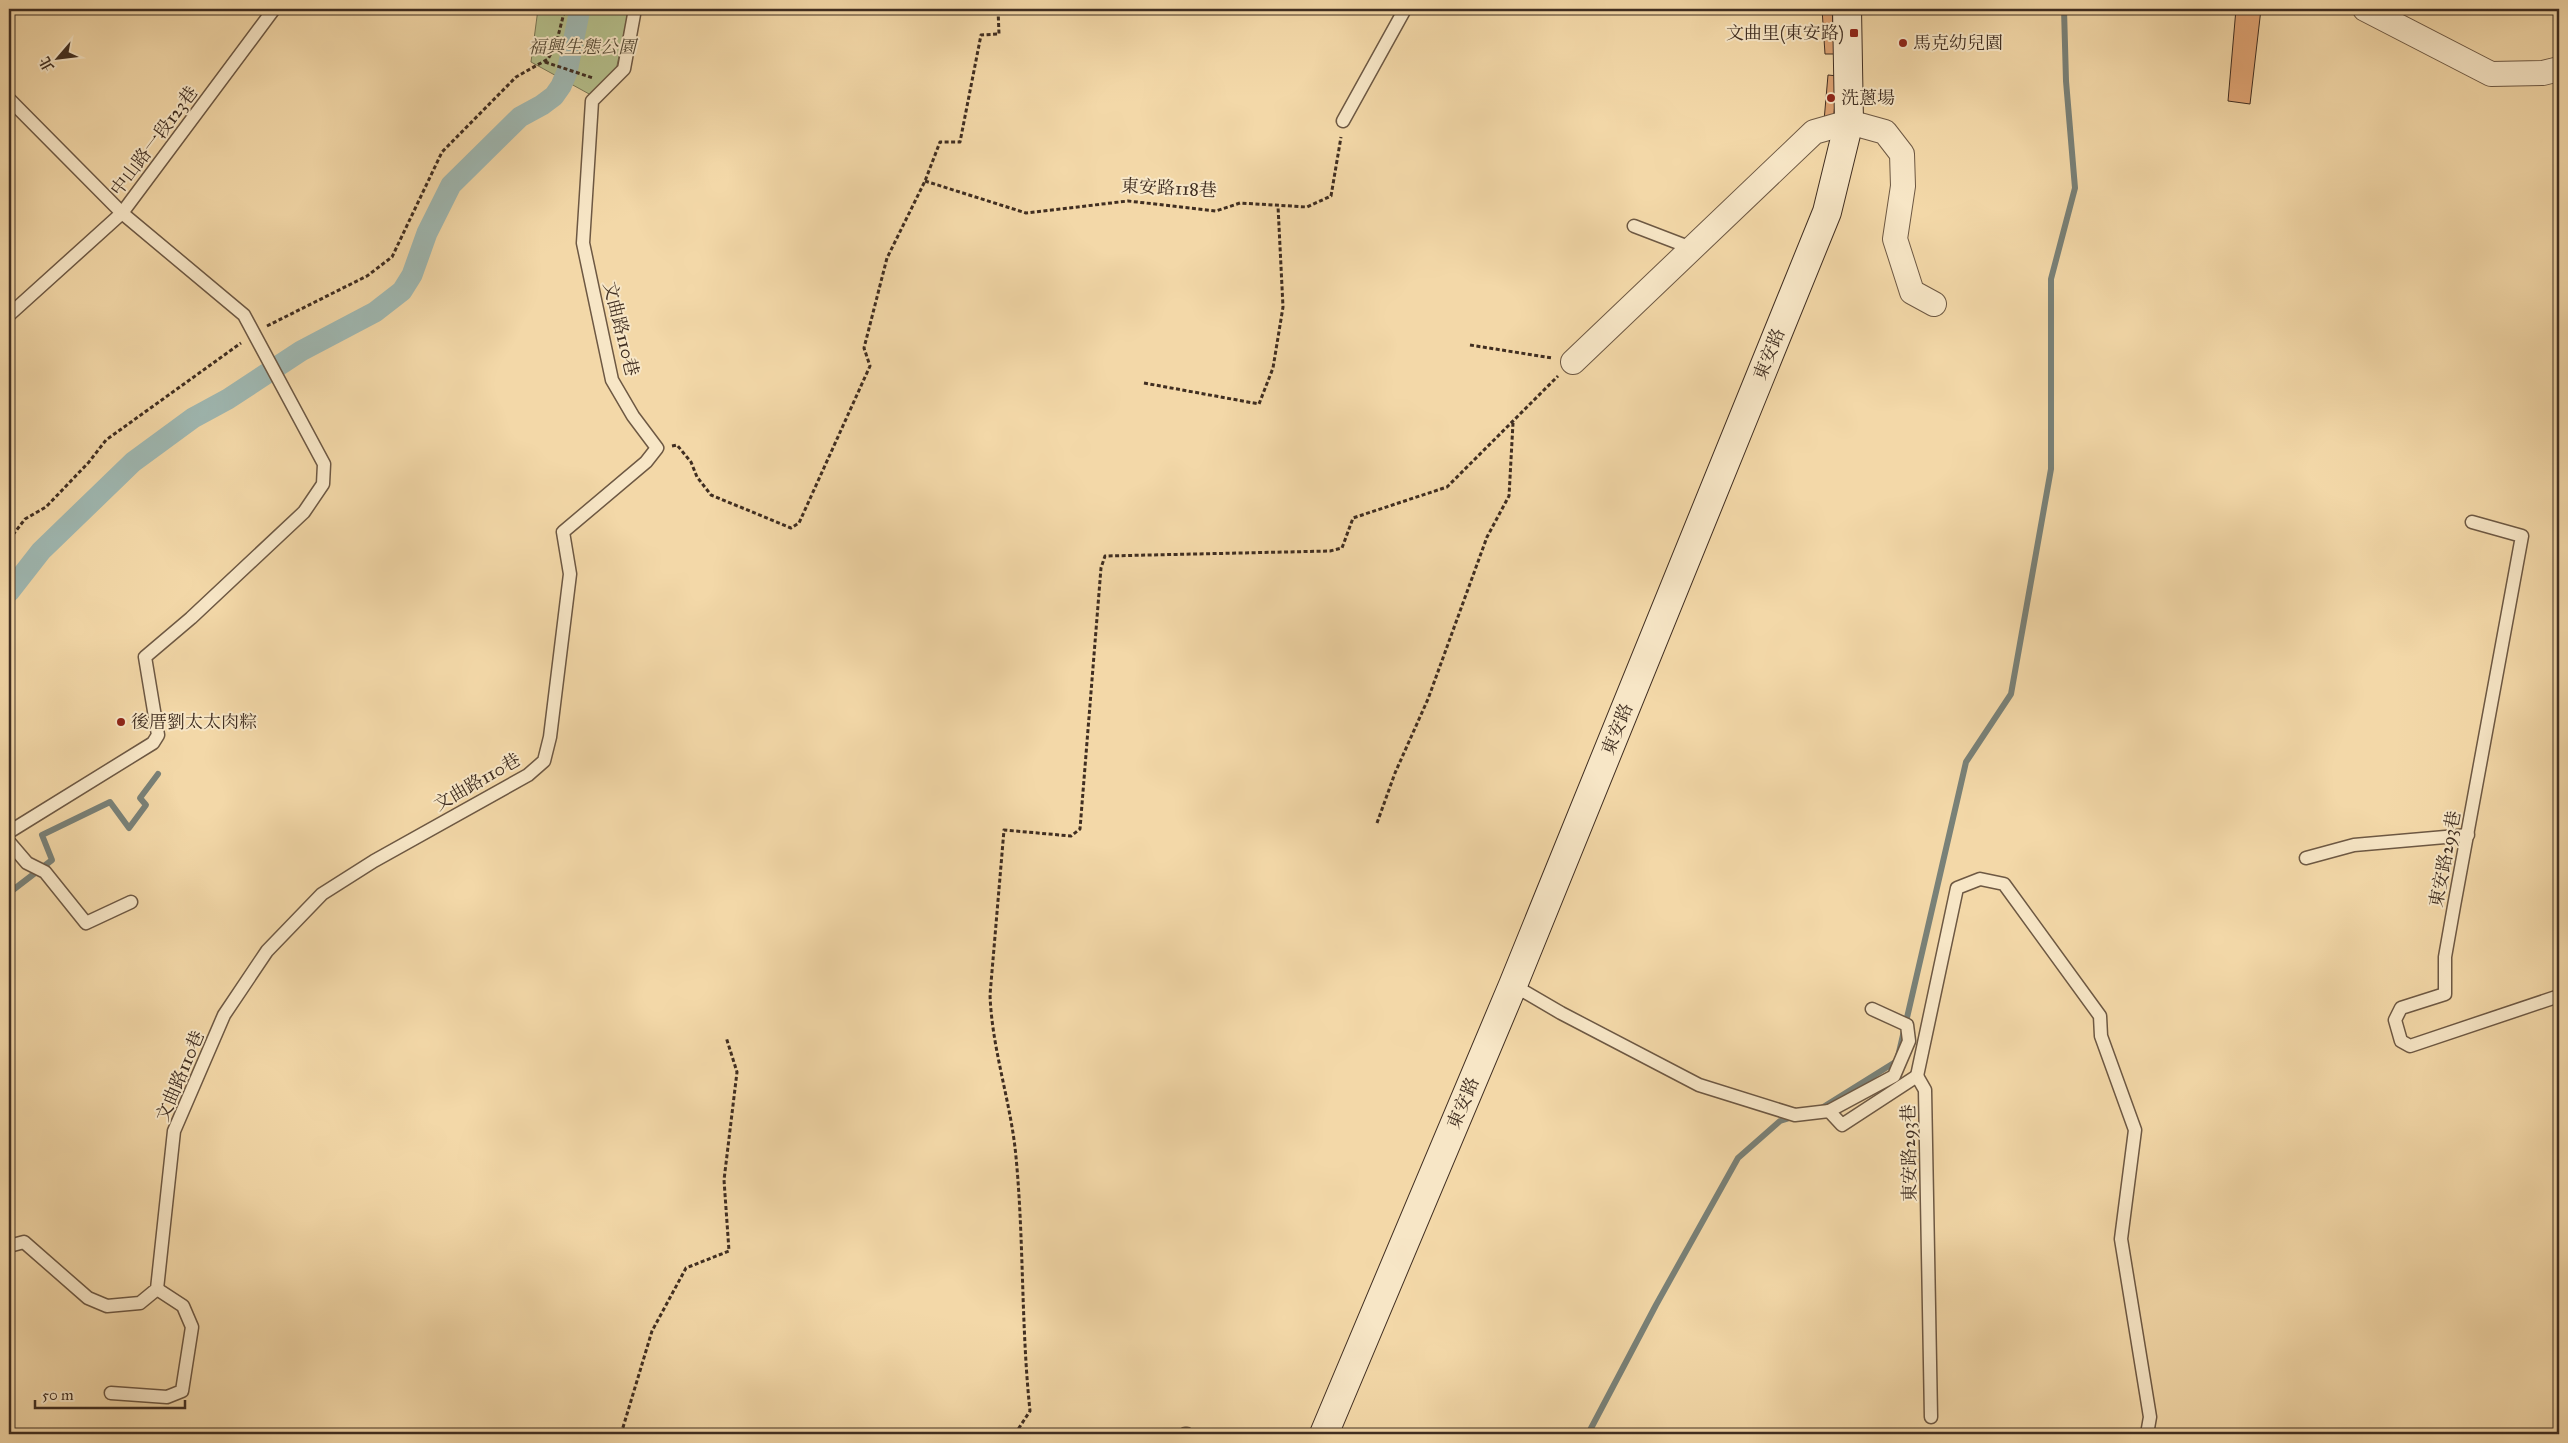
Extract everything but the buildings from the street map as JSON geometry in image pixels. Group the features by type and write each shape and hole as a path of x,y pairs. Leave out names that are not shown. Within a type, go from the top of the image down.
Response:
{"street":[{"name":"東安路","path":"1324,1434 1512,985 1827,212 1849,122 1847,9"},
{"path":"2365,9 2491,74 2543,73 2559,70"},
{"path":"1573,362 1694,249 1774,168 1814,132 1849,122 1885,132 1902,154 1903,186 1894,239 1912,292 1934,304"}],"lane":[{"name":"中山路一段123巷","path":"9,99 122,213 274,9"},
{"name":"文曲路110巷","path":"157,1289 174,1130 224,1015 267,951 322,894 374,861 528,774 544,761 550,737 570,574 563,532 646,462 657,448 633,416 612,380 583,243 592,101 624,70 635,9"},
{"path":"1344,121 1405,9"},
{"path":"9,315 122,213 244,315 255,332 271,367 324,464 323,484 304,512 191,618 145,657 158,735 154,742 9,832"},
{"path":"1634,226 1694,249"},
{"name":"東安路293巷","path":"2472,522 2522,536 2446,957 2445,994 2401,1008 2395,1020 2401,1041 2410,1046 2559,996"},
{"path":"2306,858 2354,845 2468,834"},
{"path":"9,842 27,863 45,872 54,886 86,923 131,902"},
{"path":"1917,1076 1957,888 1980,879 2004,884 2100,1016 2101,1036 2135,1130 2121,1239 2150,1417 2147,1434"},
{"path":"1512,985 1562,1014 1699,1085 1795,1115 1830,1111 1894,1076 1909,1041 1907,1025 1872,1009"},
{"name":"東安路293巷","path":"1830,1111 1842,1125 1917,1076 1925,1090 1931,1417"},
{"path":"9,1246 24,1242 88,1298 107,1306 140,1303 157,1289 183,1306 192,1327 182,1391 167,1397 111,1393"}],"path":[{"path":"9,540 25,519 46,507 89,462 106,440 255,332 299,308 322,300 367,276 392,257 442,152 516,77 544,62 556,44 565,9"},
{"path":"657,448 677,445 691,462 697,477 712,495 792,528 799,522 870,366 864,348 887,258 925,181 940,142 960,142 981,35 999,34 998,9"},
{"path":"544,62 610,84"},
{"name":"東安路118巷","path":"925,181 1026,213 1128,201 1216,211 1240,203 1307,207 1331,196 1344,121"},
{"path":"1144,383 1259,404 1273,368 1283,307 1278,206"},
{"path":"1470,345 1573,362"},
{"path":"1015,1434 1030,1411 1025,1358 1016,1156 991,1022 990,995 1004,830 1071,836 1080,829 1102,568 1105,556 1330,551 1342,548 1353,518 1447,487 1573,362"},
{"path":"1377,822 1394,773 1428,699 1487,537 1509,496 1513,422"},
{"path":"621,1434 652,1331 686,1268 729,1251 724,1180 737,1072 726,1037"}],"green space":[{"name":"福興生態公園","path":"538,9 629,9 615,75 591,95 531,62"}],"waterway":[{"path":"9,592 41,551 133,462 193,418 228,399 301,351 375,312 402,291 412,275 427,233 451,185 520,117 554,96 561,86 567,72 580,9"},
{"path":"1820,1109 1897,1061 1966,762 2011,694 2051,469 2051,279 2075,188 2066,81 2064,9"},
{"path":"9,893 52,860 42,835 110,802 129,828 146,805 140,798 158,774"},
{"path":"1588,1434 1656,1305 1738,1158 1780,1121 1793,1117"}],"place":[{"name":"文曲里(東安路)","path":"1854,33"},
{"name":"馬克幼兒園","path":"1903,43"},
{"name":"洗蔥場","path":"1831,98"},
{"name":"後厝劉太太肉粽","path":"121,722"}]}
